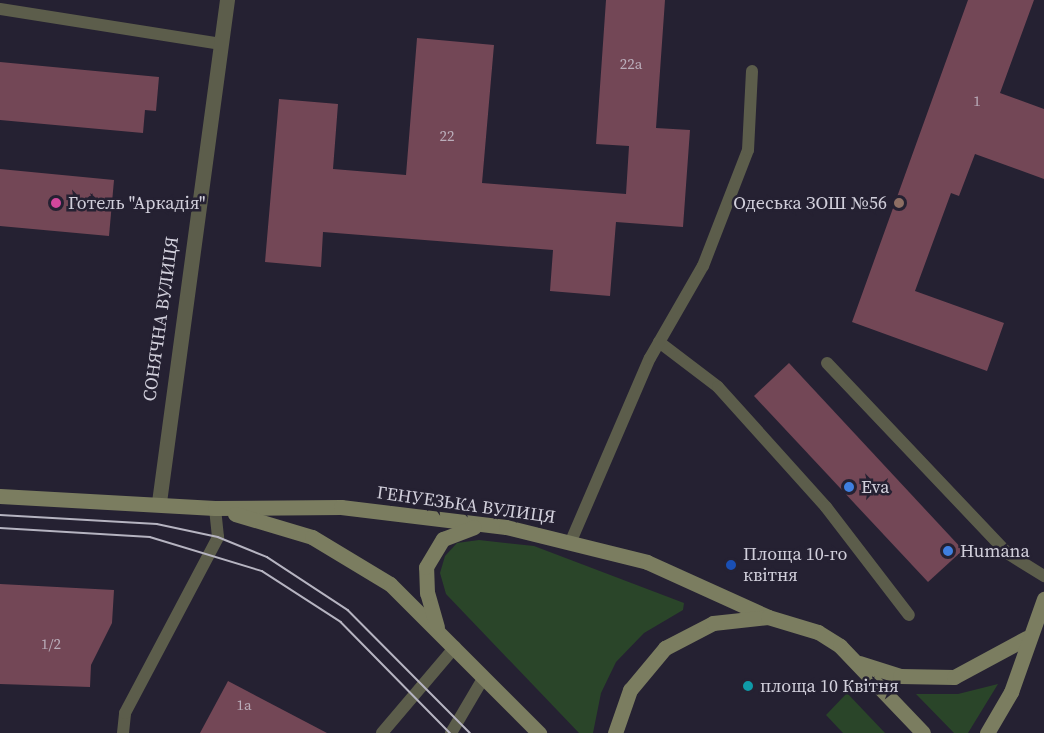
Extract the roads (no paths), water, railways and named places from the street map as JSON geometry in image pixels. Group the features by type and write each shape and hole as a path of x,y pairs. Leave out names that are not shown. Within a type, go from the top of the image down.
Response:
{"main road":[{"name":"ГЕНУЕЗЬКА ВУЛИЦЯ","path":"0,496 159,502 215,508 341,507 506,527 571,541 647,562 768,617"},
{"name":"ГЕНУЕЗЬКА ВУЛИЦЯ","path":"215,508 312,537 357,560 438,630 539,733"},
{"path":"438,630 426,578 435,547 467,528 506,527"},
{"path":"987,733 1011,692 1026,638 1044,599"},
{"path":"615,733 630,690 665,648 713,622 768,617 818,632 858,662 923,733"},
{"path":"858,662 900,676 947,678 974,670 1026,638"}],"street":[{"name":"СОНЯЧНА ВУЛИЦЯ","path":"159,502 227,0"}],"lane":[{"path":"0,9 221,44"},
{"path":"571,541 659,342 703,266 748,150 752,70"},
{"path":"659,342 718,387 826,507 909,615"},
{"path":"827,363 1007,553 1044,576"},
{"path":"123,733 125,713 214,544 215,508"},
{"path":"382,733 455,647"},
{"path":"451,733 484,677"}],"tram line":[{"path":"0,515 157,524 218,537 267,557 348,610 470,733"},
{"path":"0,528 150,537 262,571 341,622 450,733"}],"place":[{"name":"Готель \"Аркадія\"","path":"56,203"},
{"name":"Одеська ЗОШ №56","path":"899,203"},
{"name":"Eva","path":"849,487"},
{"name":"Humana","path":"948,551"},
{"name":"Площа 10-го квітня","path":"731,565"},
{"name":"площа 10 Квітня","path":"748,686"}]}
